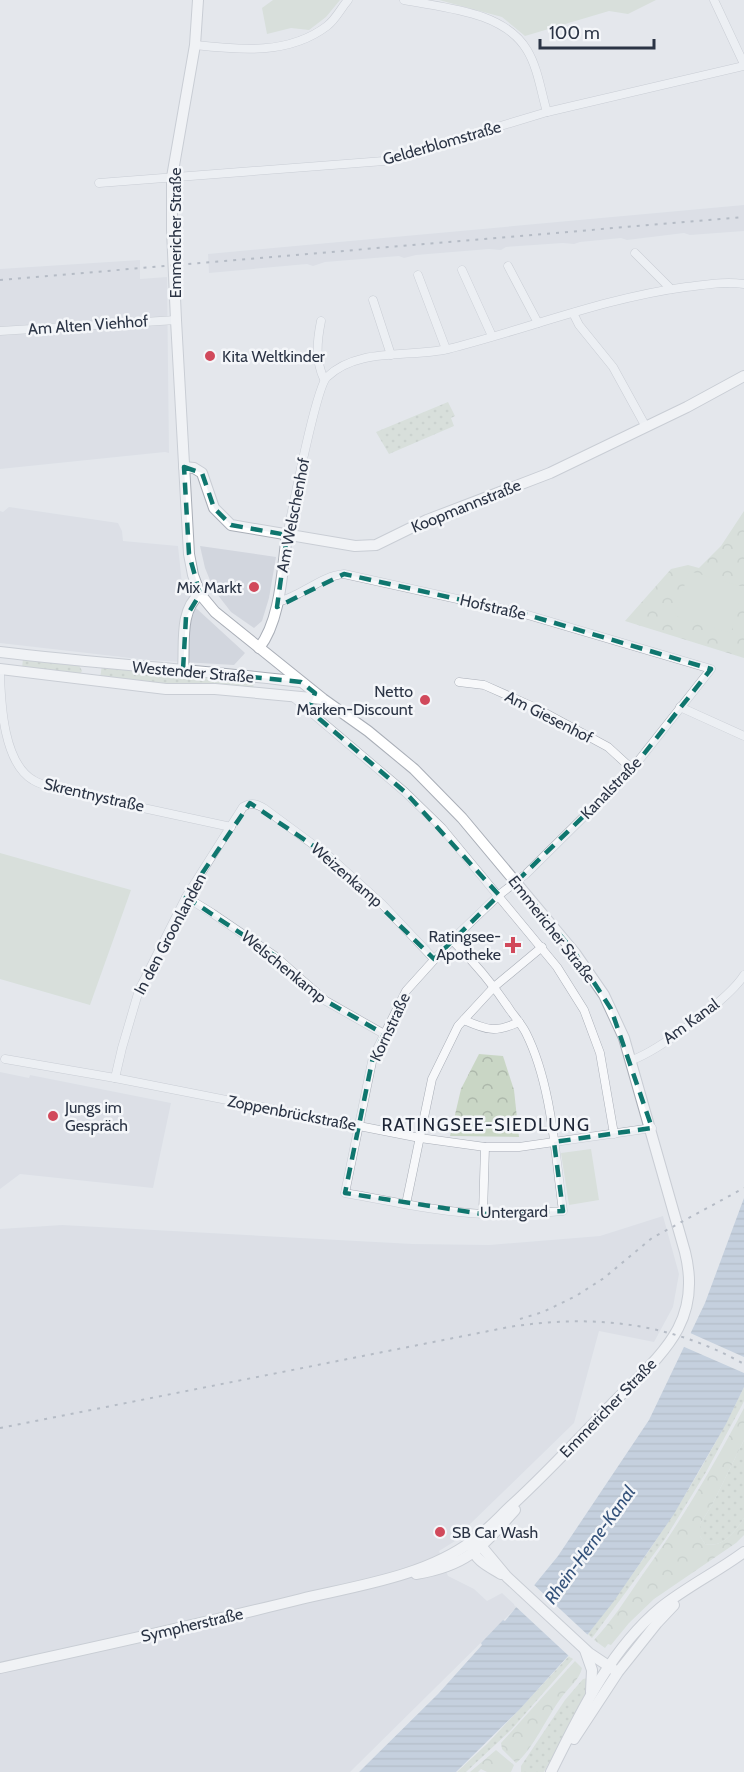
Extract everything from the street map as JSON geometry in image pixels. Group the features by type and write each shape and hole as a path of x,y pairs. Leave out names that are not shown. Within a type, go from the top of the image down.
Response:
{"main road":[{"name":"Emmericher Straße","path":"198,0 195,45 172,177 172,230 189,554 200,594 219,616 316,696 368,731 414,769 462,818 575,953 604,995 624,1038 689,1265 691,1286 686,1312 676,1332 660,1354 476,1547"},
{"name":"Koopmannstraße","path":"184,467 194,468 202,473 214,508 231,525 355,546 376,544 427,520 550,473 713,394 744,376"},
{"name":"Am Welschenhof","path":"259,648 269,633 277,602 287,535"},
{"path":"183,670 186,617 193,600 200,594"},
{"name":"Westender Straße","path":"0,652 301,682"},
{"path":"80,679 87,670 84,662"},
{"name":"Westender Straße","path":"0,669 166,688 316,696"},
{"path":"292,696 299,693 301,682"},
{"path":"476,1547 482,1562 507,1577 586,1651 613,1670"},
{"name":"Sympherstraße","path":"0,1668 383,1580 476,1547"},
{"path":"552,1772 591,1695 667,1611 698,1583 744,1552"},
{"path":"586,1651 592,1670 591,1695"},
{"path":"552,1772 613,1670"}],"street":[{"path":"195,45 233,49 280,47 302,40 327,26 348,0"},
{"path":"404,0 479,16 508,30 526,49 537,75 547,112"},
{"path":"714,0 744,65"},
{"name":"Gelderblomstraße","path":"99,183 384,161 547,112 744,65"},
{"path":"635,253 671,289"},
{"path":"508,266 538,323"},
{"path":"462,270 492,336"},
{"path":"418,275 446,349"},
{"path":"324,379 338,367 354,360 446,349 622,299 671,289 729,282 744,284"},
{"path":"373,300 391,355"},
{"path":"573,313 579,325 614,367 646,427"},
{"name":"Am Alten Viehhof","path":"0,331 176,320"},
{"name":"Am Welschenhof","path":"287,535 324,379 319,368 317,341 321,321"},
{"name":"Hofstraße","path":"277,602 291,599 335,574 344,574 521,613 711,669"},
{"name":"Kanalstraße","path":"498,895 516,882 633,769 711,669"},
{"name":"Skrentnystraße","path":"0,675 3,714 12,754 23,772 33,781 60,790 231,827"},
{"name":"Am Giesenhof","path":"459,682 484,686 536,708 608,747 633,769"},
{"name":"Emmericher Straße","path":"292,696 405,792 442,828 542,947 584,1010 605,1072 615,1134"},
{"path":"309,710 316,696"},
{"path":"680,707 744,736"},
{"name":"In den Groonlanden","path":"115,1078 139,990 186,897 243,807 250,803"},
{"name":"Weizenkamp","path":"250,803 265,809 330,857 382,904 434,959"},
{"name":"Kornstraße","path":"345,1193 373,1057 406,991 452,940 498,895"},
{"name":"Welschenkamp","path":"186,897 273,955 326,1001 384,1034"},
{"name":"Untergard","path":"345,1193 483,1214 563,1211 544,1082 530,1042 525,1030 494,987 476,964 452,940"},
{"path":"406,1204 432,1079 458,1026 494,987 542,947"},
{"name":"Am Kanal","path":"632,1060 708,1011 739,984 744,975"},
{"path":"464,1020 490,1030 503,1029 519,1022"},
{"name":"Zoppenbrückstraße","path":"5,1059 115,1078 420,1138 485,1147 519,1147 651,1128"},
{"path":"483,1214 485,1147"}],"highlighted area":[{"path":"184,467 202,473 214,508 231,525 287,535 277,607 344,574 521,613 711,669 632,769 516,882 575,953 611,1009 652,1128 554,1142 563,1211 483,1214 345,1193 373,1057 384,1034 326,1001 275,956 186,897 250,803 330,857 434,959 499,895 405,792 309,710 315,693 301,682 183,670 186,617 200,594 189,554"}],"shaded area":[{"path":"744,205 744,231 690,235 684,233 627,240 621,238 574,244 506,247 501,250 416,255 404,258 399,256 325,262 313,266 307,264 209,273 208,254"},
{"path":"140,260 140,279 167,277 169,453 0,469 0,269"},
{"path":"9,507 118,523 123,541 178,546 182,584 196,608 245,653 234,665 148,660 0,643 0,511 3,512"},
{"path":"200,546 276,557 269,598 262,621 254,628 231,612 214,590 205,568"},
{"path":"0,1072 29,1078 30,1075 171,1103 153,1188 20,1174 0,1189"},
{"path":"663,1216 679,1274 673,1307 654,1342 599,1331 574,1423 467,1527 460,1538 439,1551 448,1576 474,1589 487,1601 502,1593 517,1607 350,1772 0,1772 0,1229 62,1225 413,1244 489,1245 600,1236"}],"green space":[{"path":"273,0 340,0 326,17 309,30 291,28 267,34 262,8"},
{"path":"439,0 656,0 628,14 609,11 525,36 502,17"},
{"path":"448,402 455,416 451,418 454,426 389,454 376,432"},
{"path":"744,511 744,658 625,621 671,569 688,565 699,568 721,546"},
{"path":"689,571 743,587 731,633 675,616"},
{"path":"23,659 79,665 82,671 80,674 22,668"},
{"path":"102,665 254,680 253,689 100,679"},
{"path":"0,853 131,890 90,1005 0,979"},
{"path":"479,1054 503,1056 514,1090 519,1137 450,1136 461,1089"},
{"path":"591,1149 599,1200 569,1205 561,1153"},
{"path":"744,1387 744,1401 706,1472 665,1539 592,1638 588,1634 653,1545 692,1484"},
{"path":"744,1408 744,1440 712,1505 700,1524 700,1536 705,1544 717,1544 728,1538 744,1518 744,1535 736,1543 654,1599 629,1623 611,1645 608,1644 605,1648 594,1640 619,1610 683,1515"},
{"path":"744,1440 744,1518 728,1538 717,1544 705,1544 700,1536 700,1524 712,1505"},
{"path":"569,1656 573,1659 511,1730 466,1772 457,1772 488,1743"},
{"path":"575,1661 582,1668 579,1676 556,1705 528,1750 516,1763 502,1749 501,1743"},
{"path":"589,1678 588,1692 544,1772 521,1772 521,1766 565,1700 583,1679"},
{"path":"496,1750 514,1765 511,1772 487,1772 481,1769 478,1772 470,1772"}],"water":[{"name":"Rhein-Herne-Kanal","path":"744,1198 744,1387 726,1424 674,1514 614,1601 588,1634 519,1710 456,1772 359,1772 438,1694 482,1645 481,1643 503,1620 505,1621 558,1556 649,1420 705,1303"}],"pier":[{"path":"688,1332 744,1357 744,1373 682,1346"},
{"path":"532,1583 590,1637 571,1658 514,1605"}],"railway":[{"path":"0,280 744,217"},
{"path":"520,1319 543,1312 576,1296 604,1278 652,1238 744,1188"},
{"path":"0,1428 509,1327 540,1323 600,1322 659,1330 716,1350 744,1364"}],"place":[{"name":"Kita Weltkinder","path":"210,356"},
{"name":"Mix Markt","path":"254,587"},
{"name":"Netto Marken-Discount","path":"425,700"},
{"name":"Ratingsee- Apotheke","path":"513,945"},
{"name":"Jungs im Gespräch","path":"53,1116"},
{"name":"SB Car Wash","path":"440,1532"}],"district":[{"name":"RATINGSEE-SIEDLUNG","path":"486,1125"}]}
